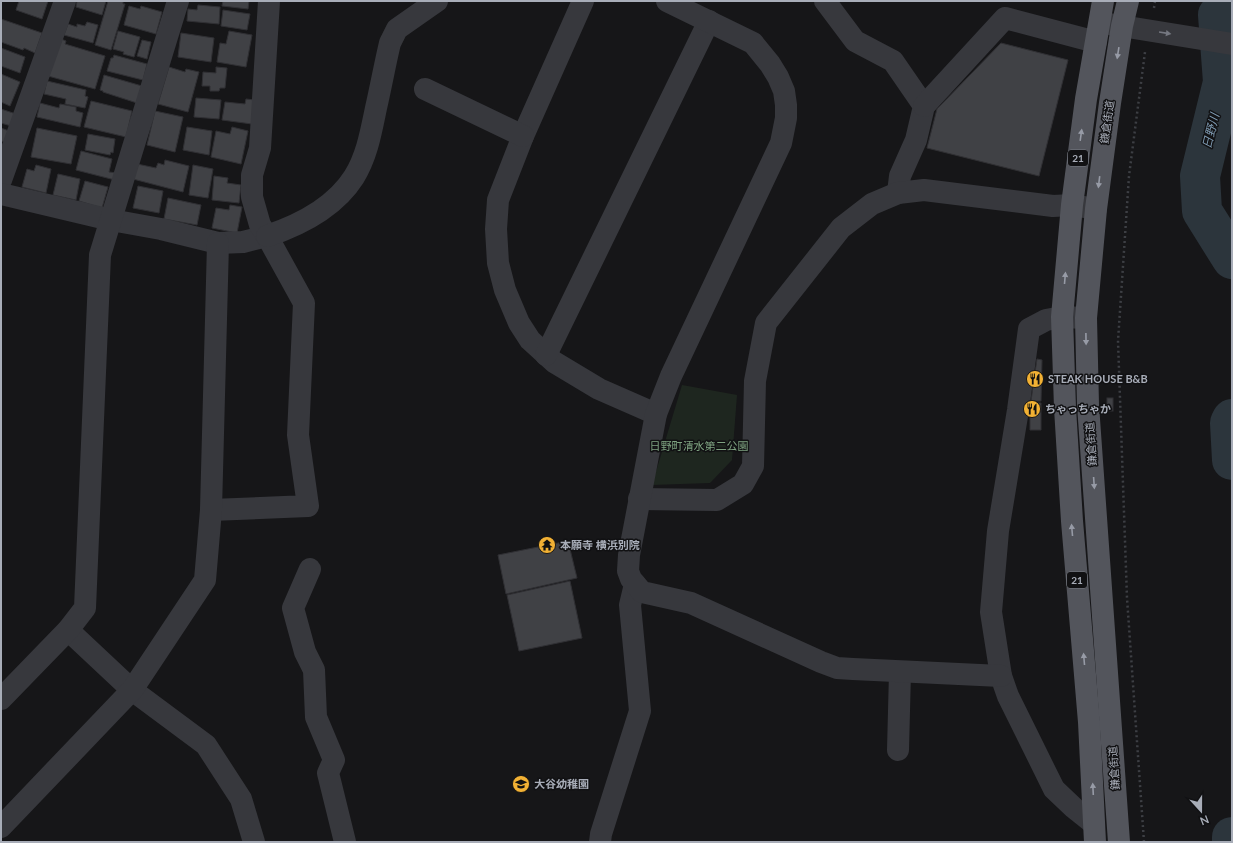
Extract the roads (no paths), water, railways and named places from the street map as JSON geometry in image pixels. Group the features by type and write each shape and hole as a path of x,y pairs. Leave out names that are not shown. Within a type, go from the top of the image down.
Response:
{"main road":[{"name":"鎌倉街道","path":"1095,833 1089,722 1071,506 1065,408 1062,317 1072,205 1086,99 1103,1"},
{"name":"鎌倉街道","path":"1119,842 1088,405 1086,318 1096,209 1110,103 1122,26 1128,1"}],"street":[{"path":"1,180 65,1"},
{"path":"1,699 68,630 85,608 100,255 178,1"},
{"path":"211,510 308,506 298,435 304,303 260,226 252,197 252,175 260,148 269,1"},
{"path":"1,194 218,243 243,242 267,236 286,229 307,219 337,198 354,177 368,146 390,42 397,29 437,1"},
{"path":"583,1 523,136 498,200 496,229 498,263 504,290 519,323 530,340 554,362 599,389 656,414"},
{"path":"667,1 753,43 770,64 778,77 784,91 786,118 781,143 671,376 656,414 629,554 628,572 631,579 642,592 691,603 837,668 1001,676"},
{"path":"825,1 855,41 893,61 924,106"},
{"path":"898,194 900,176 916,140 924,106 1005,18 1097,32 1122,26 1232,44"},
{"path":"546,354 709,21"},
{"path":"425,89 523,136"},
{"path":"639,498 717,500 743,484 753,466 755,381 766,323 841,228 872,204 898,194 924,190 1053,206 1072,205 1096,209"},
{"path":"1,827 132,690 205,580 211,510 218,243"},
{"path":"1086,318 1062,317 1046,320 1029,329 1018,410 998,530 991,612 1001,676 1008,696 1054,789 1074,808 1095,833"},
{"path":"310,569 293,608 305,652 314,670 316,717 334,760 328,773 345,842"},
{"path":"600,842 601,834 640,711 630,605 635,584"},
{"path":"68,630 132,690 206,745 241,799 254,842"},
{"path":"898,750 900,672"}],"waterway":[{"name":"日野川","path":"1232,2 1218,15 1223,82 1200,176 1202,211 1232,259"},
{"name":"日野川","path":"1232,419 1230,423 1232,460"},
{"name":"日野川","path":"1232,837 1232,842"}],"place":[{"name":"STEAK HOUSE B&B","path":"1035,379"},
{"name":"ちゃっちゃか","path":"1032,409"},
{"name":"本願寺 横浜別院","path":"547,545"},
{"name":"大谷幼稚園","path":"521,784"}],"park label":[{"name":"日野町清水第二公園","path":"699,446"}]}
